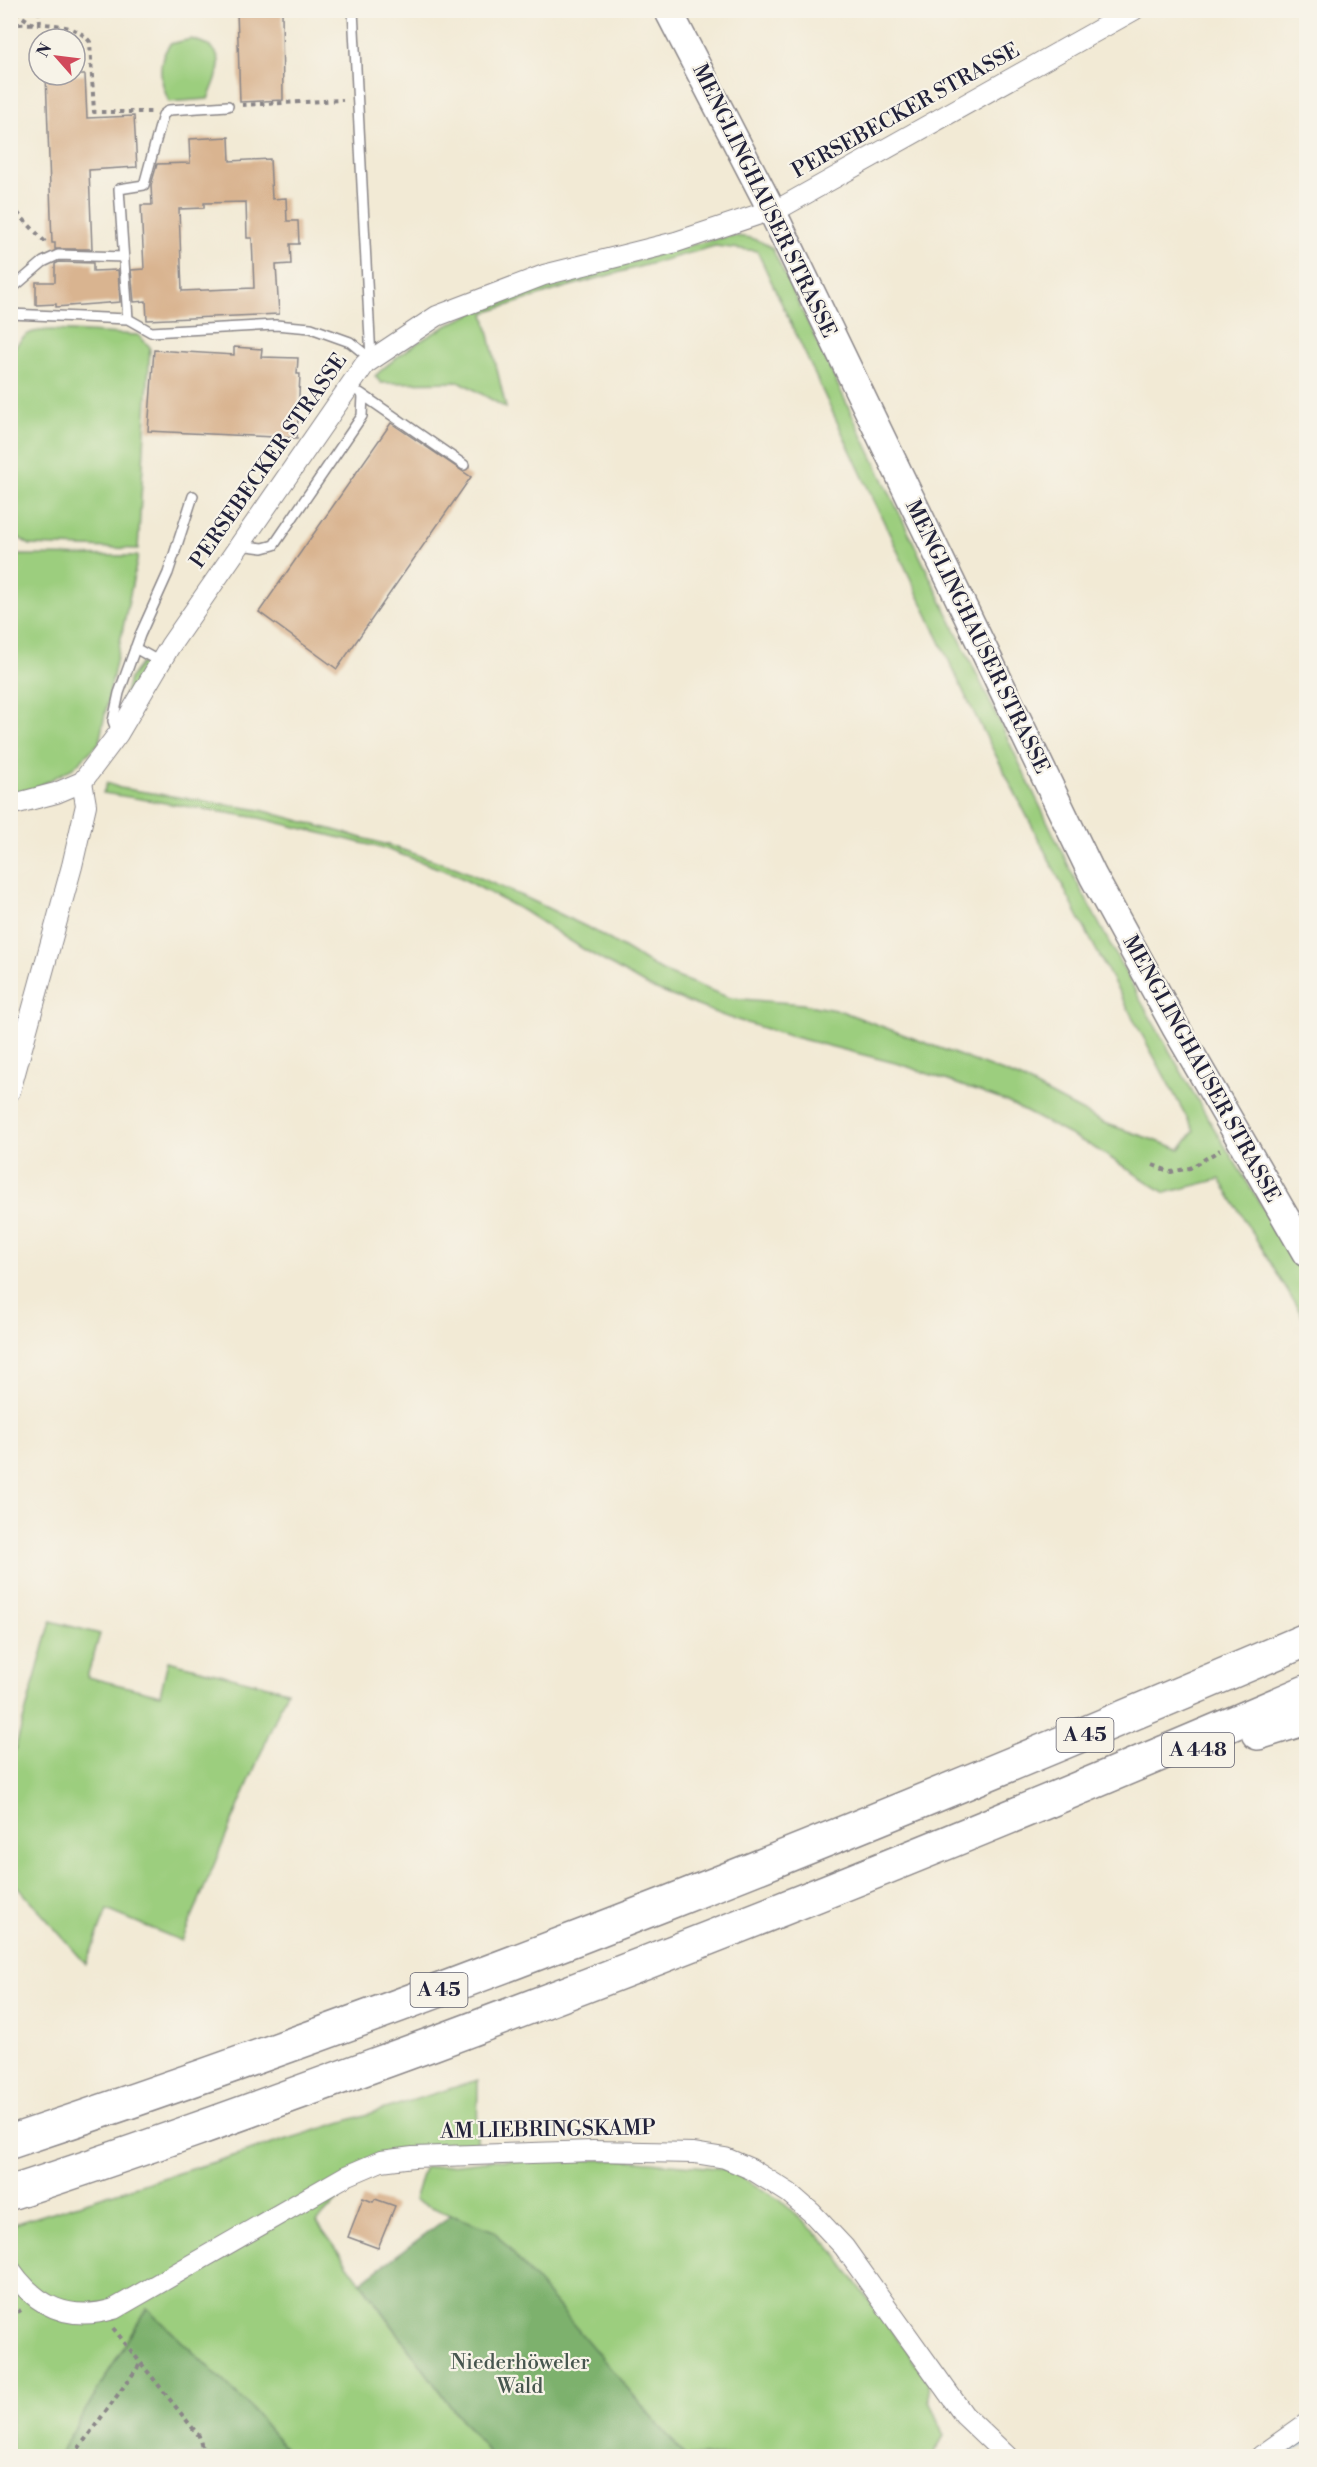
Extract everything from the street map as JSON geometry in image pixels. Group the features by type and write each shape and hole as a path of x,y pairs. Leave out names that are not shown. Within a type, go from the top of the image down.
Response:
{"highway":[{"name":"A 45","path":"10,2142 291,2044 602,1930 1036,1755 1306,1640"},
{"name":"A 45","path":"10,2193 298,2093 587,1986 1090,1785 1306,1692"},
{"name":"A 448","path":"1090,1785 1306,1718"}],"street":[{"name":"MENGLINGHAUSER STRASSE","path":"668,10 772,211 1093,876 1238,1137 1306,1253"},
{"name":"PERSEBECKER STRASSE","path":"82,782 118,734 160,662 239,545 356,390 365,364 371,359 437,316 544,275 676,242 772,211 990,93 1134,10"},
{"path":"10,805 56,793 82,782 86,805 10,1091"},
{"name":"AM LIEBRINGSKAMP","path":"13,2273 37,2300 56,2310 101,2313 114,2309 346,2176 381,2161 458,2154 593,2151 676,2151 713,2156 733,2161 762,2175 812,2213 844,2247 964,2415 1007,2457"},
{"path":"1261,2457 1306,2424"}],"lane":[{"path":"353,10 371,359"},
{"path":"128,319 119,189 144,185 163,115 169,110 228,106"},
{"path":"10,288 43,262 58,255 124,257"},
{"path":"10,314 128,319 151,332 275,325 311,328 350,342 371,359"},
{"path":"356,390 464,465"},
{"path":"239,545 263,548 274,545 362,416 356,390"},
{"path":"118,734 113,721 119,693 135,648 168,573 193,496"},
{"path":"135,648 160,662"}],"path":[{"path":"18,10 21,16 33,24"},
{"path":"39,10 40,23"},
{"path":"10,24 40,23 67,27 87,38 90,42 94,112 147,111 163,115"},
{"path":"228,106 358,99"},
{"path":"11,206 58,255"},
{"path":"1153,1166 1172,1172 1190,1168 1205,1161 1238,1137"},
{"path":"101,2313 199,2436 204,2457"},
{"path":"74,2457 141,2363"}],"green space":[{"path":"191,39 204,43 217,55 219,62 216,79 208,99 169,102 163,87 161,65 163,58 170,44"},
{"path":"730,236 752,239 772,248 1074,877 1138,996 1209,1120 1306,1278 1306,1322 1220,1179 1165,1193 1093,1147 1005,1101 903,1065 786,1035 724,1016 651,988 583,949 524,911 454,874 386,849 259,818 103,793 107,783 120,788 261,810 388,845 457,868 531,900 595,931 662,971 730,998 802,1004 841,1011 1019,1078 1104,1123 1180,1149 1194,1131 1079,918 965,695 757,251 715,246 566,287 484,313 506,408 461,382 381,383 375,376 401,354 429,336 490,306 554,284"},
{"path":"52,330 138,335 150,347 138,549 30,545 16,536 11,519 14,348 30,333"},
{"path":"11,555 138,556 99,743 73,768 33,789 11,794"},
{"path":"141,663 147,666 119,713 129,679"},
{"path":"51,1621 100,1634 87,1677 160,1695 168,1661 287,1691 182,1941 107,1910 86,1964 11,1879 11,1764"},
{"path":"478,2080 477,2146 379,2155 317,2222 451,2407 492,2456 292,2456 253,2410 147,2308 58,2456 11,2456 11,2225"},
{"path":"493,2160 627,2160 728,2169 780,2200 829,2245 928,2381 929,2400 944,2436 932,2456 685,2456 494,2232 414,2200 424,2168"},
{"name":"Niederhöweler Wald","path":"451,2215 494,2231 685,2456 492,2456 451,2407 361,2282"},
{"path":"147,2308 253,2410 292,2456 58,2456"}],"building":[{"path":"237,10 282,10 283,100 240,102"},
{"path":"46,87 86,87 87,118 134,116 137,167 89,170 92,249 55,249 55,243 52,243"},
{"path":"229,137 230,161 270,159 272,199 286,198 287,221 298,221 299,244 290,244 291,264 276,265 279,314 147,320 146,301 134,302 131,270 144,269 141,205 152,205 151,185 157,164 190,163 189,139","holes":["246,202 247,238 252,238 254,288 182,291 179,209 204,208 204,203"]},
{"path":"59,262 93,263 93,271 118,270 120,302 56,307 56,304 36,305 36,282 55,282 55,264"},
{"path":"234,347 262,349 261,357 298,358 297,374 300,374 297,438 148,431 154,350 234,355"},
{"path":"391,423 471,477 337,669 259,612"},
{"path":"363,2198 373,2202 375,2199 395,2206 378,2248 348,2237"}],"waterway":[{"path":"1279,2456 1306,2439"}]}
